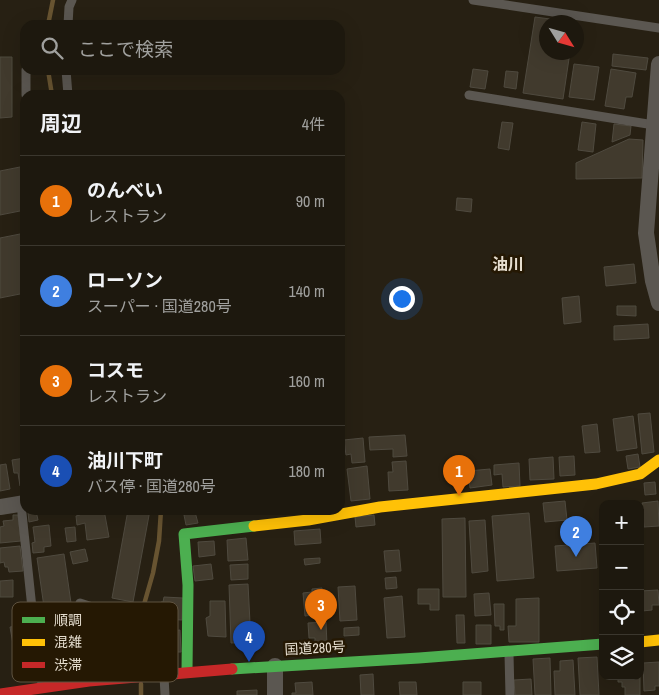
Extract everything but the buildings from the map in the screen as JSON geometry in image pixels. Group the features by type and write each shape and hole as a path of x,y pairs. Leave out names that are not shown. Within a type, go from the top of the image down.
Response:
{"main road":[{"path":"345,513 380,507 596,484 640,474 659,460"},
{"path":"187,671 188,584 184,534 308,520 336,515"},
{"path":"644,642 659,640"},
{"name":"国道280号","path":"178,672 599,644"},
{"name":"国道280号","path":"0,694 44,691 96,682"}],"street":[{"path":"659,64 653,233 653,281 659,303"},
{"path":"0,507 20,504"},
{"path":"275,666 275,695"}],"lane":[{"path":"68,20 69,7 72,0"},
{"path":"473,0 659,28"},
{"path":"26,75 26,90"},
{"path":"66,75 68,90"},
{"path":"469,95 656,132"},
{"path":"24,515 31,602"},
{"path":"509,651 510,695"},
{"path":"163,682 165,695"}],"waterway":[{"path":"49,20 53,0"},
{"path":"49,75 51,90"},
{"path":"145,602 159,541 161,515"},
{"path":"141,684 141,695"}],"traffic: fast":[{"path":"187,671 188,585 184,534 254,526"},
{"path":"232,669 419,658 599,644"}],"traffic: slow":[{"path":"345,513 380,507 596,484 640,474 659,460"},
{"path":"254,526 336,515"},
{"path":"644,642 659,640"}],"traffic: jam":[{"path":"178,674 232,669"},
{"path":"0,694 82,682"}],"place":[{"name":"のんべい","path":"459,496"},
{"name":"ローソン","path":"576,557"},
{"name":"コスモ","path":"321,630"},
{"name":"油川下町","path":"249,662"}],"district":[{"name":"油川","path":"508,264"}]}
